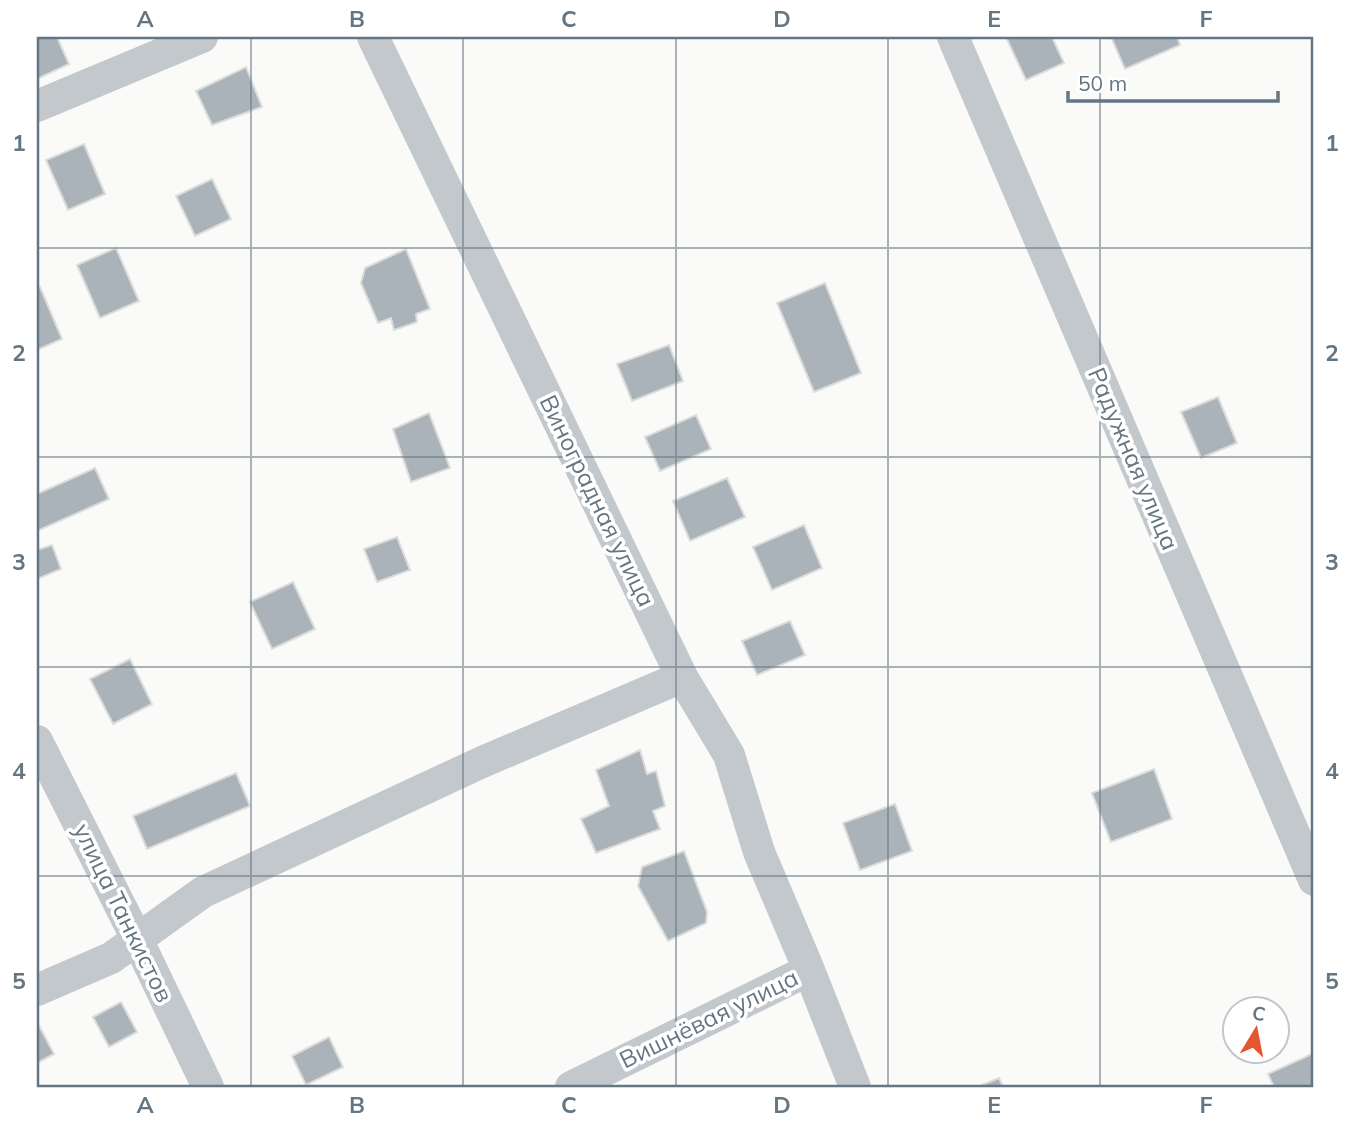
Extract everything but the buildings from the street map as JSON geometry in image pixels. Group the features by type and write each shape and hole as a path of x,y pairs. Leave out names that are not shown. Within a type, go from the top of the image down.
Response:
{"street":[{"path":"37,106 202,37"},
{"name":"Виноградная улица","path":"373,37 682,677 729,755 759,852 855,1087"},
{"name":"Радужная улица","path":"953,37 1314,880"},
{"path":"37,990 111,958 203,892 480,763 682,677"},
{"name":"улица Танкистов","path":"37,741 208,1087"},
{"name":"Вишнёвая улица","path":"571,1087 809,970"}]}
